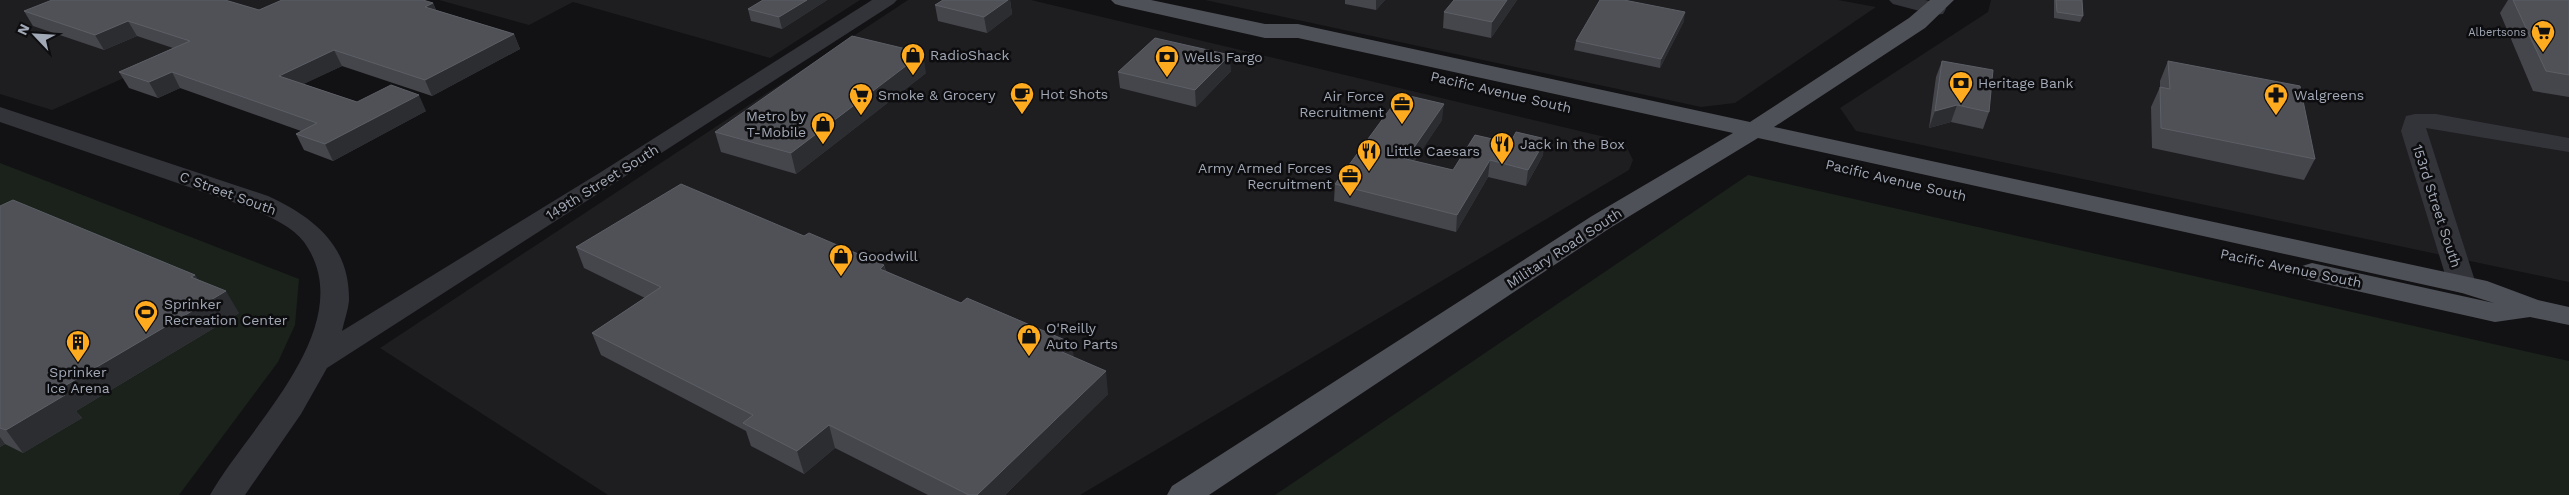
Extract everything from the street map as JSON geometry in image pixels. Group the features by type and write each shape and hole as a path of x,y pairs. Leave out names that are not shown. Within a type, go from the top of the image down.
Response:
{"main road":[{"name":"Pacific Avenue South","path":"1122,0 1265,31 1282,42 1742,138 2462,284 2487,290 2531,308 2569,316"},
{"name":"Military Road South","path":"1184,495 1593,228 1742,138 1939,5"},
{"name":"Pacific Avenue South","path":"1742,138 2496,313 2531,308"}],"street":[{"name":"149th Street South","path":"316,361 617,173 886,0"},
{"path":"1900,0 1939,5"},
{"name":"C Street South","path":"0,114 259,202 298,223 316,239 329,260 334,280 335,305 330,327 316,361 289,406 227,495"},
{"name":"153rd Street South","path":"2462,284 2414,131 2415,121 2436,121 2569,145"}],"shaded area":[{"path":"0,0 299,0 52,110 0,94"},
{"path":"439,0 860,0 770,58 573,2 529,25"},
{"path":"908,0 1031,0 1605,137 1625,144 1633,160 1629,170 1080,495 608,495 380,348"},
{"path":"1205,0 1838,0 1876,7 1735,103 1701,107"},
{"path":"1991,0 2569,0 2569,282 1856,131 1840,108 1988,12"},
{"name":"Sprinker Recreation Center","path":"0,163 299,279 295,325 278,362 179,495 0,495"},
{"path":"1748,175 2569,361 2569,495 1275,495"}],"building":[{"path":"52,0 225,0 259,10 282,0 423,0 433,3 425,7 514,34 425,80 334,50 279,76 357,102 391,85 419,95 325,144 296,134 317,123 172,72 149,82 119,72 190,41 128,21 95,35 24,11"},
{"path":"763,0 807,0 779,17 748,9"},
{"path":"943,0 1008,0 984,17 935,5"},
{"path":"1454,0 1507,0 1492,22 1444,12"},
{"path":"1600,0 1624,0 1685,12 1661,59 1576,41"},
{"path":"2056,0 2082,0 2083,16 2057,12"},
{"path":"2513,0 2569,0 2569,75 2546,71"},
{"path":"852,36 923,53 791,153 715,132"},
{"path":"1155,38 1230,55 1195,90 1118,72"},
{"path":"1942,61 1993,70 1989,112 1957,105 1935,111"},
{"name":"Walgreens","path":"2168,61 2300,86 2315,159 2161,128 2160,87 2170,89"},
{"path":"1401,94 1444,104 1406,159 1453,170 1475,135 1510,143 1516,132 1546,139 1528,170 1490,160 1457,215 1335,184"},
{"path":"681,184 804,236 809,233 884,265 880,269 961,303 967,298 1072,343 1062,352 1106,371 977,495 969,495 829,425 797,451 743,423 753,415 592,333 661,287 576,247"},
{"name":"Sprinker Ice Arena","path":"13,200 195,275 191,277 226,291 56,391 65,395 6,430 0,428 0,206"}],"place":[{"name":"Albertsons","path":"2543,53"},
{"name":"RadioShack","path":"913,76"},
{"name":"Wells Fargo","path":"1167,78"},
{"name":"Heritage Bank","path":"1961,104"},
{"name":"Hot Shots","path":"1022,115"},
{"name":"Smoke & Grocery","path":"861,116"},
{"name":"Walgreens","path":"2276,116"},
{"name":"Air Force Recruitment","path":"1402,125"},
{"name":"Metro by T-Mobile","path":"823,145"},
{"name":"Jack in the Box","path":"1502,165"},
{"name":"Little Caesars","path":"1369,172"},
{"name":"Army Armed Forces Recruitment","path":"1350,197"},
{"name":"Goodwill","path":"841,277"},
{"name":"Sprinker Recreation Center","path":"146,333"},
{"name":"O'Reilly Auto Parts","path":"1029,357"},
{"name":"Sprinker Ice Arena","path":"78,363"}]}
